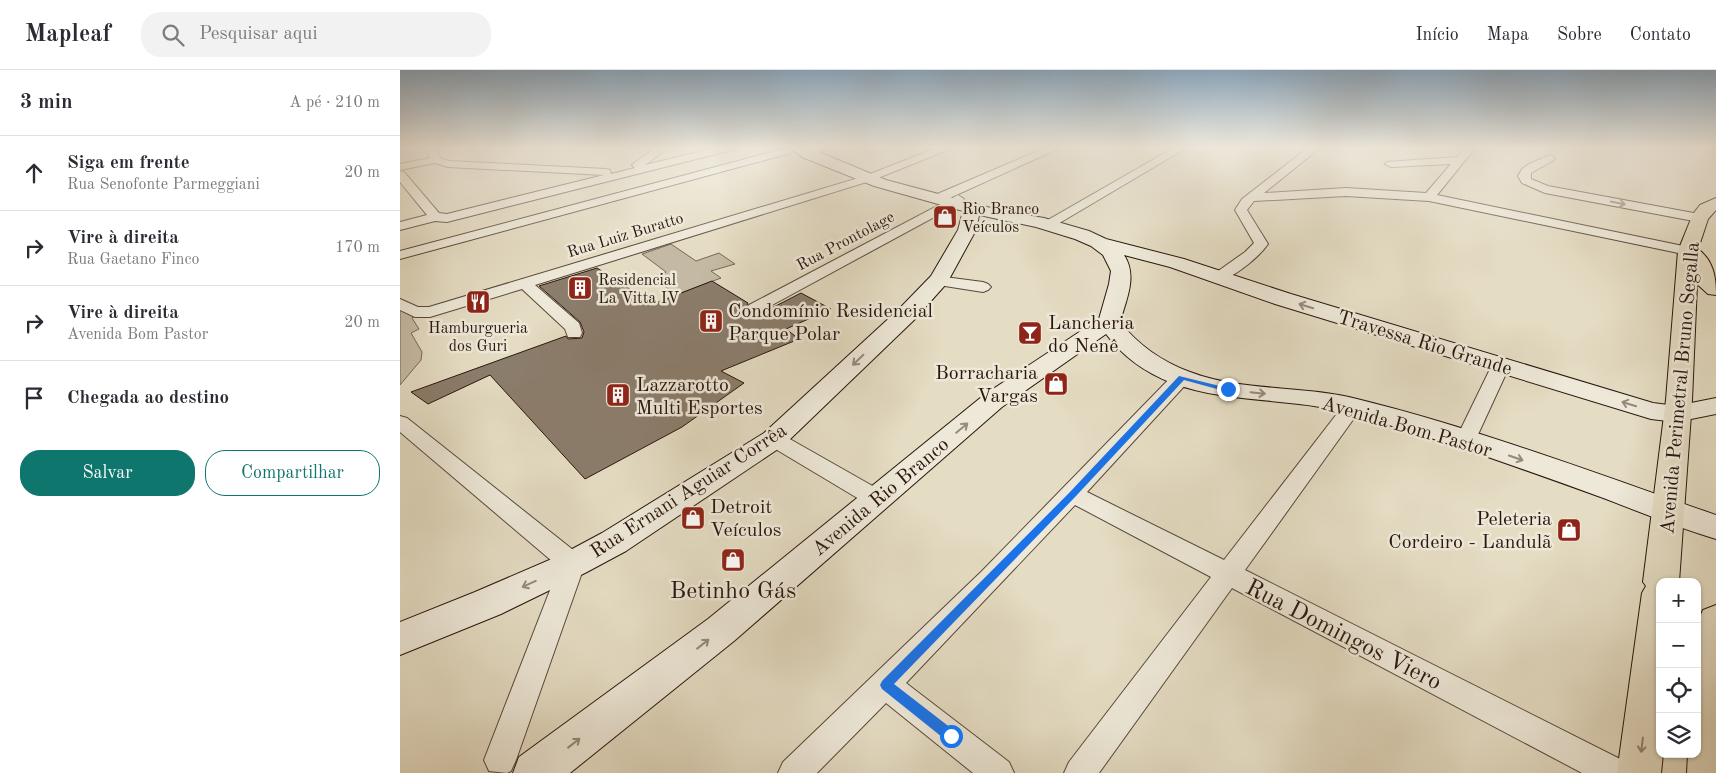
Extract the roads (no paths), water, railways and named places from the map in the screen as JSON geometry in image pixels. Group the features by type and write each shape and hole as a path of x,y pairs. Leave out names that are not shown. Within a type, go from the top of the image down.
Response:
{"highway":[{"name":"Avenida Perimetral Bruno Segalla","path":"1661,578 1669,510 1676,414 1679,400 1687,254 1699,218 1706,209 1716,203"},
{"path":"1687,254 1695,255 1703,265 1705,281 1716,289"},
{"path":"1709,773 1715,698 1716,621"},
{"path":"1639,773 1656,623"}],"main road":[{"path":"866,180 950,204 1038,222 1082,235 1098,242 1110,251 1117,260 1121,272 1120,284 1109,322"},
{"path":"950,204 982,222 1001,216 1038,222"},
{"name":"Rua Ernani Aguiar Corrêa","path":"400,639 488,603 573,564 614,542 774,439 906,315 937,281 950,204"},
{"name":"Travessa Rio Grande","path":"1098,242 1177,263 1283,299 1651,411 1676,414 1716,406"},
{"name":"Travessa Rio Grande","path":"1121,272 1146,265 1177,263"},
{"name":"Avenida Bom Pastor","path":"1109,322 1116,334 1140,356 1182,377 1228,389 1318,399 1353,406 1465,441 1716,527"},
{"name":"Avenida Rio Branco","path":"535,773 721,630 994,400 1109,322"}],"street":[{"path":"405,180 435,217"},
{"path":"400,226 435,217 439,219 458,216 599,180"},
{"path":"400,255 681,180"},
{"name":"Rua Luiz Buratto","path":"400,304 415,312 423,313 873,180"},
{"name":"Rua Prontolage","path":"755,308 995,180"},
{"path":"1038,222 1120,180"},
{"path":"1218,277 1250,255 1261,244 1258,234 1243,217 1240,210 1251,198 1274,180"},
{"path":"1430,197 1444,180"},
{"path":"1526,180 1536,186 1570,194 1699,218"},
{"path":"1251,198 1346,192 1430,197 1631,240 1687,254"},
{"path":"1555,224 1570,194"},
{"path":"937,281 983,288"},
{"path":"524,283 573,327 574,333"},
{"path":"1465,441 1501,365"},
{"path":"794,773 886,685 1073,494 1182,377"},
{"path":"1080,773 1353,406"},
{"path":"400,422 573,564 500,760"},
{"path":"774,439 877,499"},
{"name":"Rua Domingos Viero","path":"1073,494 1615,773"},
{"path":"886,685 998,773"}],"place":[{"name":"Rio Branco Veículos","path":"945,217"},
{"name":"Residencial La Vitta IV","path":"580,288"},
{"name":"Hamburgueria dos Guri","path":"478,302"},
{"name":"Condomínio Residencial Parque Polar","path":"711,321"},
{"name":"Lancheria do Nenê","path":"1030,333"},
{"name":"Borracharia Vargas","path":"1056,384"},
{"name":"Lazzarotto Multi Esportes","path":"618,395"},
{"name":"Detroit Veículos","path":"693,518"},
{"name":"Peleteria Cordeiro - Landulã","path":"1569,530"},
{"name":"Betinho Gás","path":"733,560"}]}
